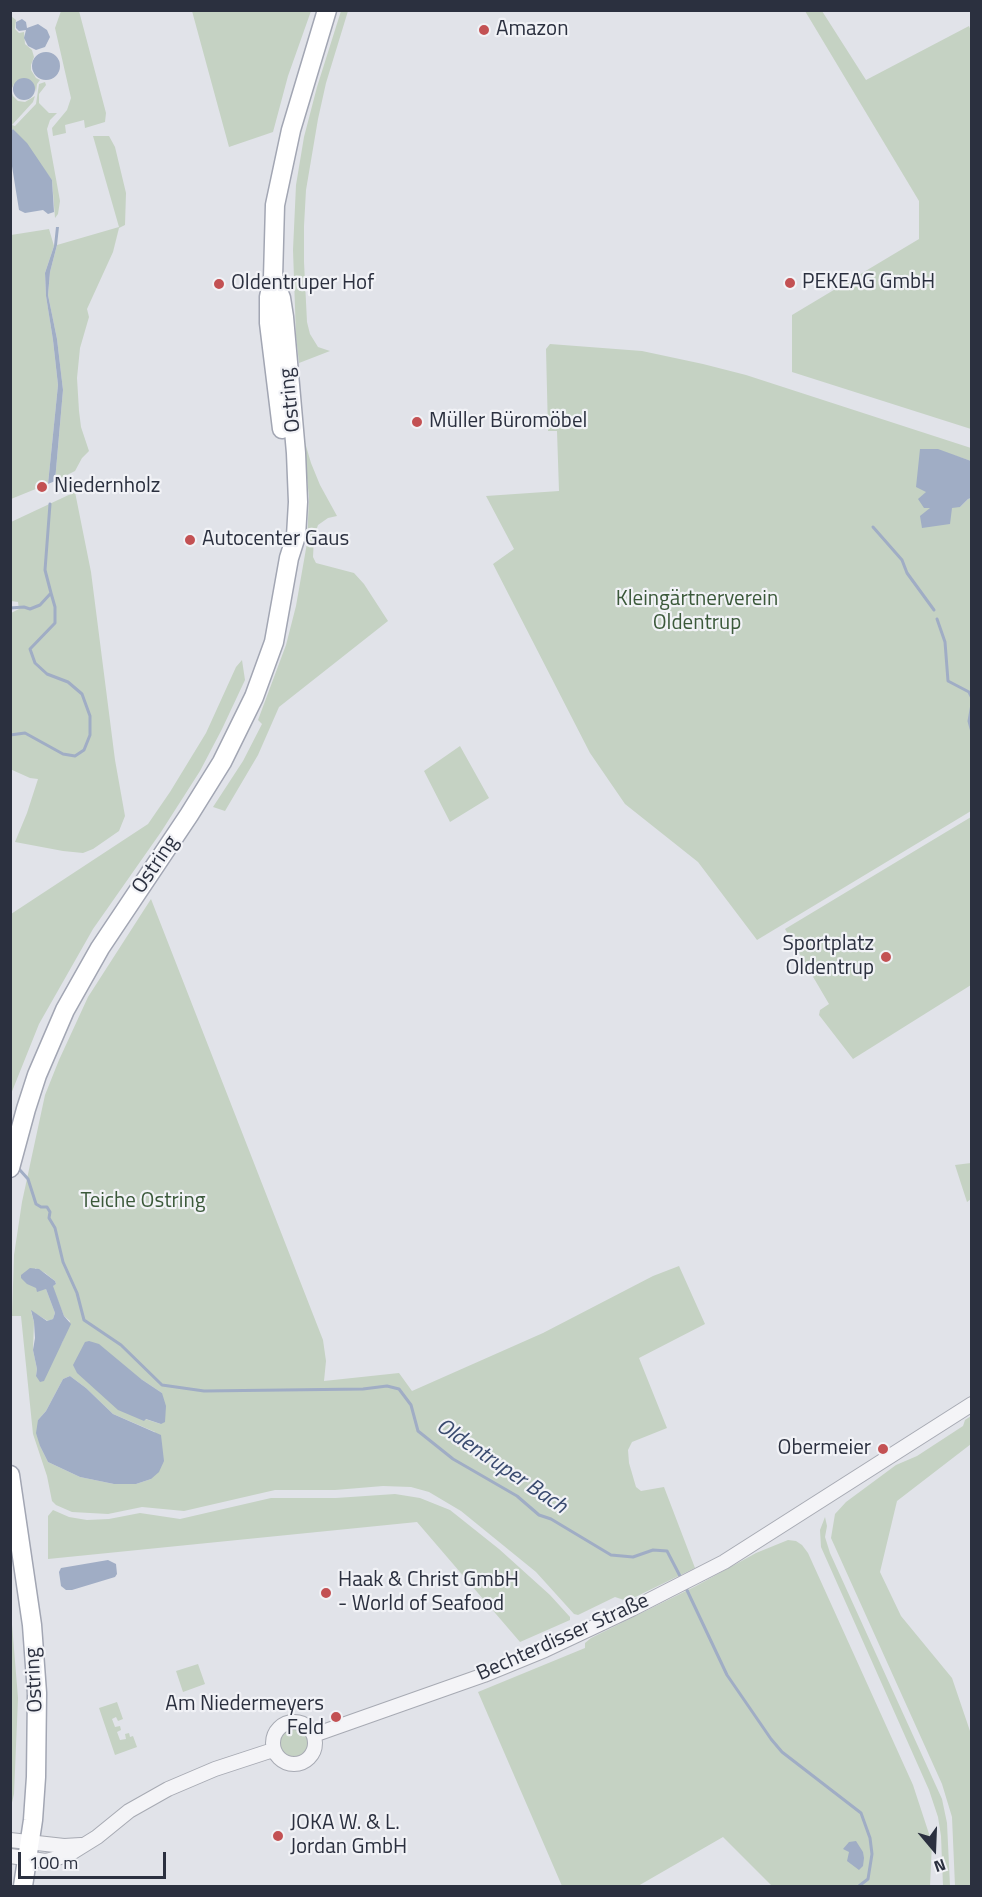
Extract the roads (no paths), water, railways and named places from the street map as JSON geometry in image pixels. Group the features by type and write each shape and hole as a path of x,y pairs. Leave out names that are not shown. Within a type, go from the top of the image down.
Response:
{"main road":[{"name":"Ostring","path":"10,1168 37,1075 82,978 204,793 239,730 274,642 289,558 285,534 286,490 283,445 269,323 269,297 273,278 274,216 294,120 327,10"},
{"name":"Ostring","path":"10,1475 29,1599 36,1672 37,1756 23,1852 23,1887"}],"street":[{"name":"Bechterdisser Straße","path":"314,1735 457,1685 536,1654 697,1577 972,1404"},
{"path":"287,1722 303,1723 314,1735 313,1752 307,1760 300,1764 284,1762 273,1750 274,1733 279,1726 287,1722"},
{"path":"10,1840 23,1852 46,1861 59,1859 97,1837 129,1811 168,1789 215,1769 273,1750"}],"water":[{"path":"22,19 26,22 27,28 38,24 47,30 50,37 45,47 36,50 28,46 24,38 26,30 19,31 16,28 16,22"},
{"path":"46,52 56,56 60,66 56,76 46,80 36,76 32,66 36,56"},
{"path":"24,78 32,81 35,89 32,97 24,100 16,97 13,89 16,81"},
{"path":"13,129 27,143 52,180 54,212 48,214 43,210 25,213 19,210 11,160 11,131"},
{"path":"56,227 59,227 57,245 50,272 48,295 57,339 63,390 55,481 48,484 58,385 45,273 54,246"},
{"path":"920,449 938,449 971,461 971,498 960,507 952,508 950,524 922,528 920,516 930,508 924,508 918,499 926,492 916,487"},
{"path":"30,1268 39,1269 55,1281 56,1284 53,1286 64,1316 71,1324 44,1381 40,1382 36,1376 33,1350 34,1322 31,1310 47,1321 53,1319 55,1313 46,1289 37,1292 36,1288 21,1278 21,1275"},
{"path":"85,1342 99,1344 141,1379 162,1393 166,1406 165,1422 161,1424 146,1419 144,1421 118,1410 77,1373 73,1365"},
{"path":"70,1376 113,1414 161,1435 164,1461 159,1472 151,1479 136,1484 114,1484 80,1477 48,1462 36,1433 38,1420 46,1411 63,1379"},
{"path":"108,1560 116,1564 115,1577 72,1590 66,1590 61,1586 59,1572 61,1568"},
{"path":"856,1841 864,1858 863,1866 859,1870 847,1861 849,1852 843,1849 849,1842"}],"waterway":[{"name":"Oldentruper Bach","path":"10,608 30,609 40,605 51,593 45,570 50,504"},
{"path":"873,527 902,560 907,573 934,610"},
{"name":"Oldentruper Bach","path":"10,735 25,733 63,754 75,756 84,750 90,735 90,716 82,694 68,682 47,674 35,663 30,649 55,623 55,607 51,593"},
{"path":"937,619 945,642 948,681 969,692 972,698"},
{"path":"972,704 969,721 972,732"},
{"name":"Oldentruper Bach","path":"19,1169 28,1179 36,1204 47,1207 50,1212 49,1218 55,1228 63,1262 77,1293 84,1320 121,1345 162,1385 204,1391 363,1389 387,1386 399,1389 411,1405 418,1431 453,1459 517,1496 539,1515 551,1519 611,1555 633,1557 653,1550 667,1551 681,1578"},
{"name":"Oldentruper Bach","path":"685,1586 727,1675 771,1739 782,1752 861,1813 870,1838 872,1854 868,1879 859,1886"}],"place":[{"name":"Amazon","path":"484,30"},
{"name":"PEKEAG GmbH","path":"790,283"},
{"name":"Oldentruper Hof","path":"219,284"},
{"name":"Müller Büromöbel","path":"417,422"},
{"name":"Niedernholz","path":"42,487"},
{"name":"Autocenter Gaus","path":"190,540"},
{"name":"Sportplatz Oldentrup","path":"886,957"},
{"name":"Obermeier","path":"883,1449"},
{"name":"Haak & Christ GmbH - World of Seafood","path":"326,1593"},
{"name":"Am Niedermeyers Feld","path":"336,1717"},
{"name":"JOKA W. & L. Jordan GmbH","path":"278,1836"}],"park label":[{"name":"Kleingärtnerverein Oldentrup","path":"697,612"},
{"name":"Teiche Ostring","path":"143,1202"}]}
